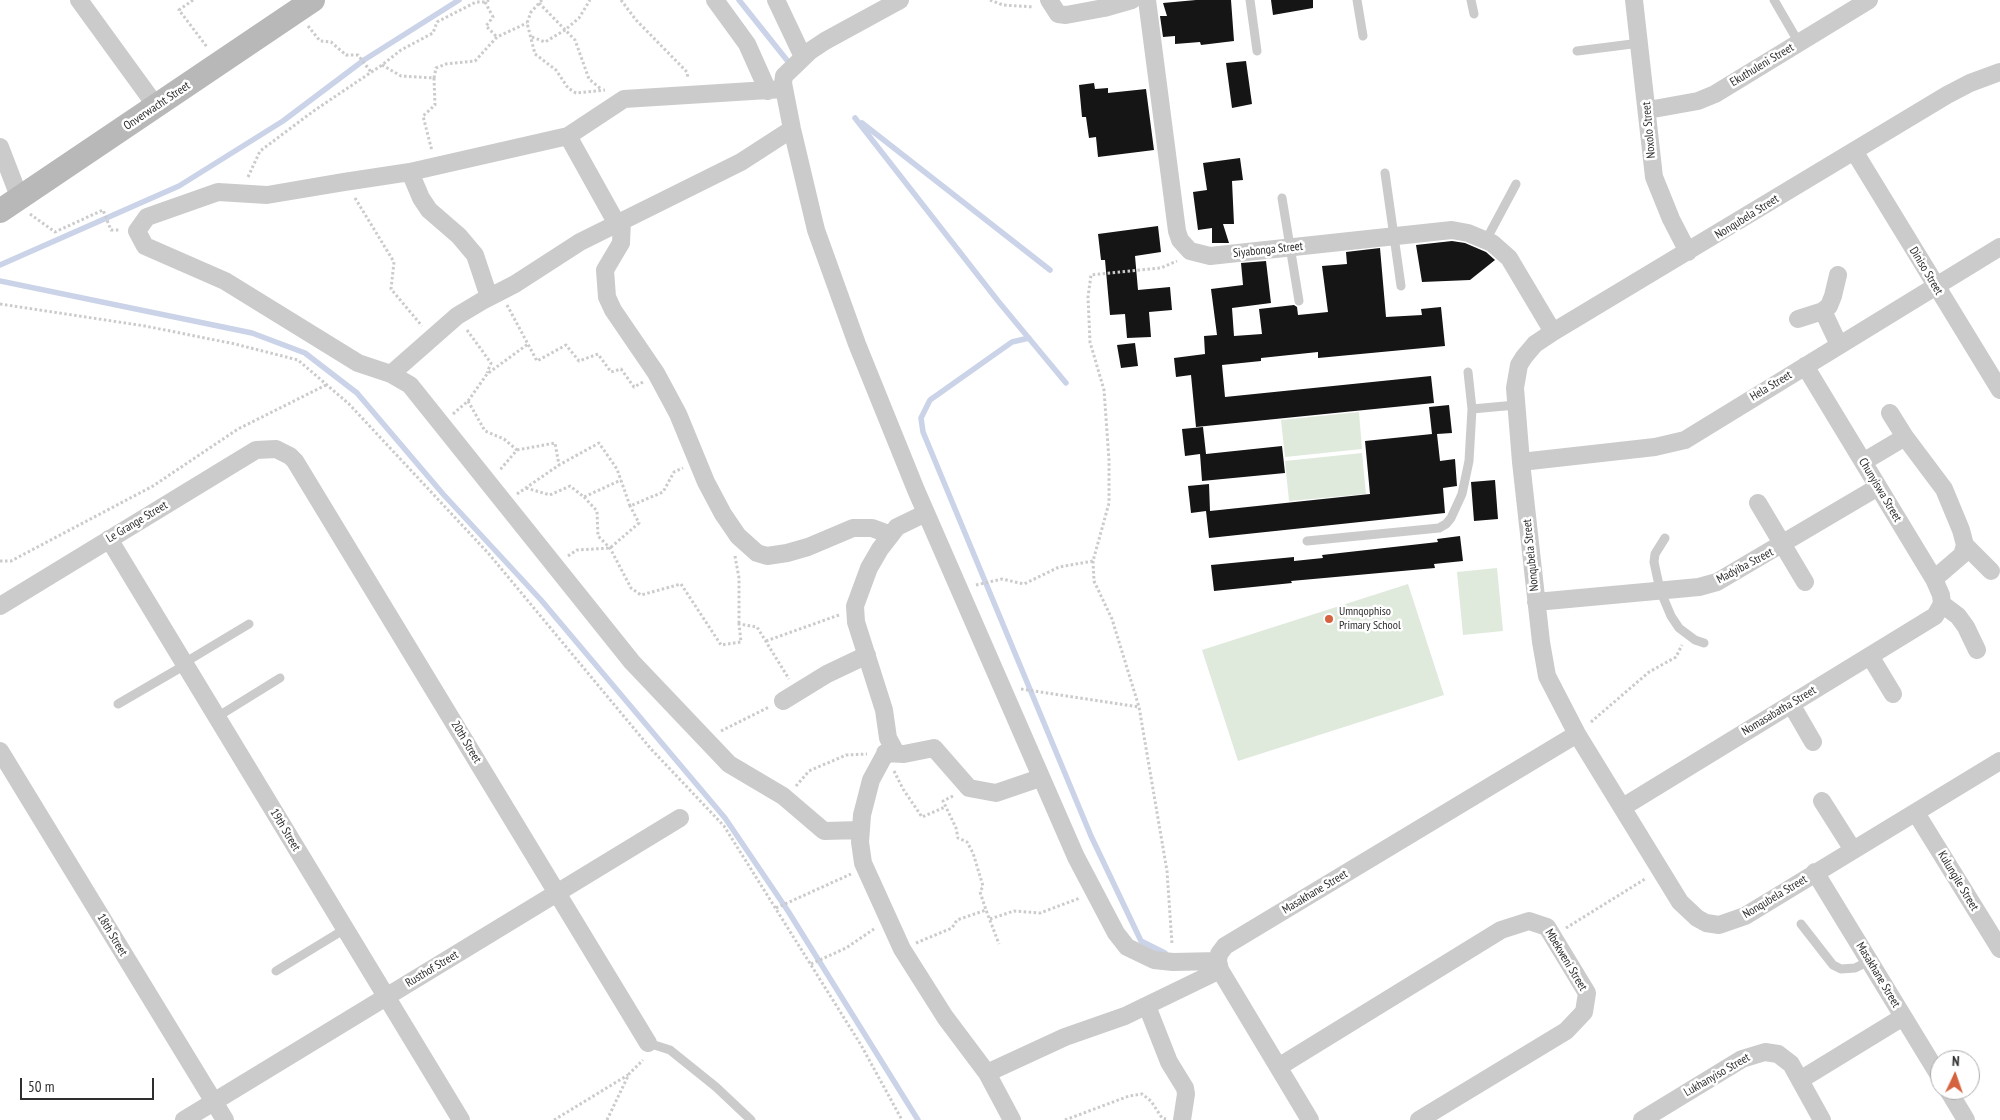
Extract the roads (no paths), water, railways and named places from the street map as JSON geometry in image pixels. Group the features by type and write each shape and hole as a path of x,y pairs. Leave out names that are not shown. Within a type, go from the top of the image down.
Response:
{"street":[{"path":"72,0 90,16"},
{"path":"79,0 156,106"},
{"name":"Onverwacht Street","path":"0,211 12,194 156,106 313,0"},
{"path":"715,0 748,44 776,90 792,129 816,230 835,287 926,513 1003,686 1040,778 1116,933 1127,947 1154,960 1219,965"},
{"path":"776,0 803,57"},
{"path":"776,90 784,76 803,57 825,41 900,0"},
{"path":"1051,3 1058,14 1074,15 1132,0"},
{"name":"Siyabonga Street","path":"1147,0 1177,231 1180,240 1190,251 1210,256 1452,230 1486,240 1509,258 1553,332"},
{"name":"Noxolo Street","path":"1634,0 1648,110 1654,177 1671,219 1688,252"},
{"name":"Ekuthuleni Street","path":"1648,110 1698,101 1715,94 1799,43 1858,3"},
{"name":"Nonqubela Street","path":"2000,72 1970,83 1947,95 1553,332 1535,344 1519,366 1516,378 1516,405 1521,462 1544,665 1577,734 1687,911 1706,923 1719,925 1745,916 2000,761"},
{"path":"776,90 624,100 568,136 410,172 266,195 218,192 147,217 137,230 145,246 226,281 358,363 391,374 410,385 632,662 729,764 783,796 824,831 861,830"},
{"path":"391,374 458,316 494,294 580,242 741,162 792,129"},
{"path":"568,136 619,222 621,243 605,270 607,297 613,310 656,373 678,414 723,514 738,536 757,553 768,556 808,547 853,528 872,528 891,535"},
{"path":"0,147 12,194"},
{"name":"Diniso Street","path":"1854,151 2000,390"},
{"path":"410,172 421,198 430,210 459,236 475,255 494,294"},
{"name":"Hela Street","path":"1521,462 1655,447 1685,440 2000,247"},
{"path":"1798,319 1823,312 1833,296 1838,275"},
{"path":"1823,312 1839,345"},
{"name":"Chunyiswa Street","path":"1805,366 1934,579 1941,595 1938,610"},
{"path":"1890,413 1944,490 1961,530 1965,545 1991,571"},
{"path":"1864,462 1905,437"},
{"name":"Le Grange Street","path":"0,606 256,450 276,449"},
{"name":"20th Street","path":"276,449 284,451 295,461 648,1043"},
{"name":"Madyiba Street","path":"1536,602 1699,587 1717,582 1782,546 1878,487"},
{"path":"1758,503 1805,582"},
{"path":"926,513 897,527 891,535 870,568 854,612 884,710 888,738 895,751 887,754 871,780 862,815 860,842 863,862 902,949 945,1017 987,1073 1012,1120"},
{"name":"19th Street","path":"109,540 461,1120"},
{"path":"1934,579 1962,554 1965,545"},
{"path":"1938,610 1958,616 1978,650"},
{"name":"Nomasabatha Street","path":"1623,807 1870,656 1938,610"},
{"path":"790,697 827,674 867,655"},
{"path":"1870,656 1893,694"},
{"path":"1791,704 1813,742"},
{"name":"Masakhane Street","path":"1219,965 1219,954 1225,946 1577,734"},
{"path":"887,754 904,754 934,748 969,788 996,793 1040,778"},
{"name":"18th Street","path":"0,750 224,1120"},
{"path":"1822,801 1853,850"},
{"name":"Kulungile Street","path":"1916,813 2000,949"},
{"name":"Rusthof Street","path":"184,1120 680,818"},
{"name":"Masakhane Street","path":"1815,872 1930,1061"},
{"name":"Mbekweni Street","path":"1280,1066 1501,930 1517,924 1538,922 1547,926 1586,993 1584,1012 1577,1022 1566,1031 1419,1120"},
{"path":"987,1073 1065,1037 1147,1006 1219,965"},
{"path":"1219,965 1310,1120"},
{"path":"1147,1006 1169,1062 1186,1094 1182,1120"},
{"path":"1800,1080 1903,1017"},
{"name":"Lukhanyiso Street","path":"1642,1120 1754,1054 1765,1052 1778,1054 1791,1064 1822,1120"},
{"path":"1954,1100 1966,1120"}],"lane":[{"path":"1250,0 1257,51"},
{"path":"1357,0 1363,36"},
{"path":"1471,0 1474,14"},
{"path":"1774,0 1799,43"},
{"path":"1577,51 1640,43"},
{"path":"1385,173 1401,286"},
{"path":"1486,240 1516,184"},
{"path":"1282,198 1300,301"},
{"path":"1307,541 1439,528 1446,524 1457,507 1470,461 1472,409 1468,372"},
{"path":"1472,409 1516,405"},
{"path":"1665,538 1658,547 1654,562 1660,590 1671,616 1687,635 1704,643"},
{"path":"118,704 249,624"},
{"path":"217,718 280,678"},
{"path":"1801,924 1833,965 1841,969 1855,968 1869,961"},
{"path":"276,971 345,929"},
{"path":"648,1043 670,1050 716,1087 751,1120"}],"waterway":[{"path":"0,265 179,186 283,121 364,60 459,0"},
{"path":"739,0 790,64"},
{"path":"855,118 998,301 1066,383"},
{"path":"862,123 1050,270"},
{"path":"0,281 252,333 305,353 357,393 443,494 541,600 725,818 788,911 918,1120"},
{"path":"1029,338 1012,342 930,400 921,418 923,432 1091,836 1141,941 1165,953"}],"place":[{"name":"Umnqophiso Primary School","path":"1329,619"}]}
